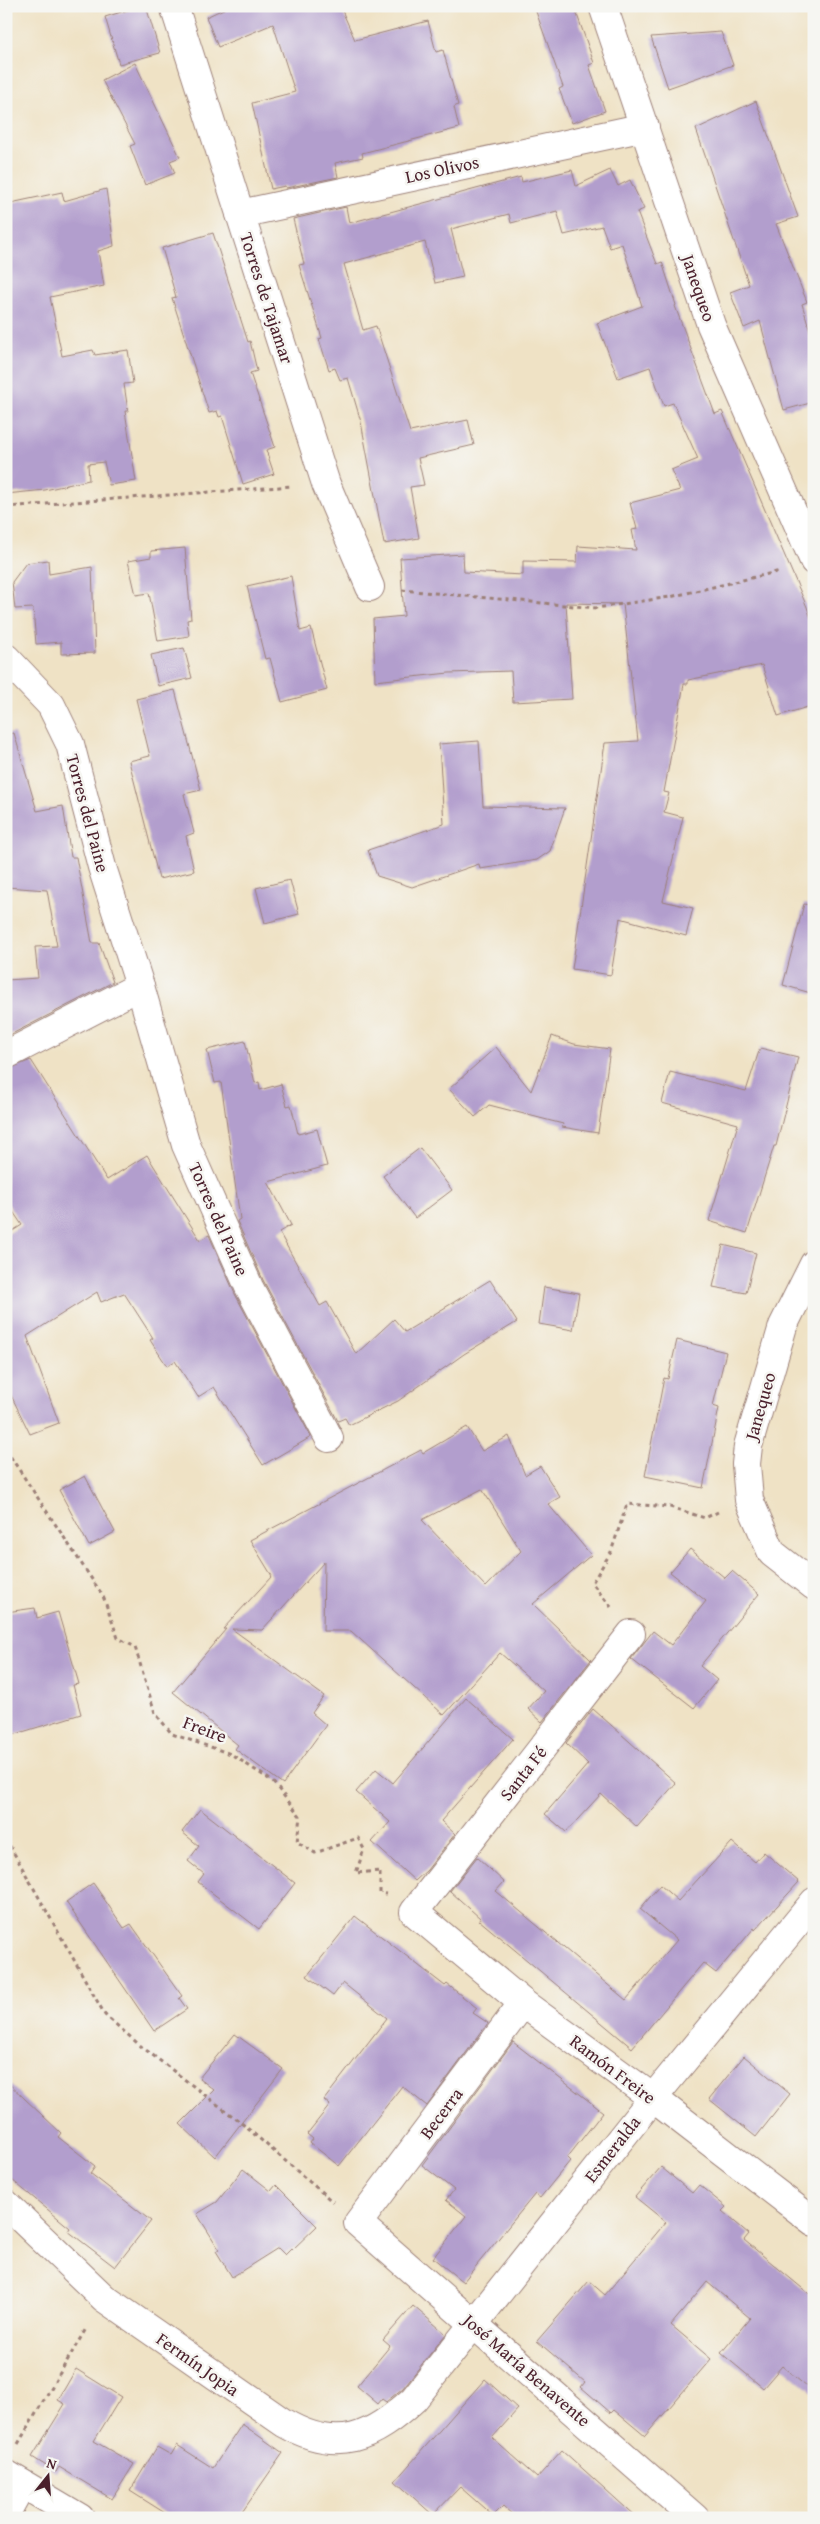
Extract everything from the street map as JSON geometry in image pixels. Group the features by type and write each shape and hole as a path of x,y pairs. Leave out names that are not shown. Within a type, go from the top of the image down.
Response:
{"street":[{"name":"Torres de Tajamar","path":"174,6 326,484 370,587"},
{"name":"Janequeo","path":"603,6 711,325 814,562"},
{"name":"Los Olivos","path":"240,214 645,127"},
{"name":"Torres del Paine","path":"6,658 51,705 70,744 102,867 140,986 186,1145 249,1287 329,1438"},
{"path":"6,1054 140,986"},
{"name":"Janequeo","path":"814,1264 782,1326 748,1446 746,1464 749,1500 772,1553 814,1586"},
{"name":"Santa Fé","path":"414,1912 631,1634"},
{"name":"Esmeralda","path":"414,2399 653,2098 814,1902"},
{"name":"Ramón Freire","path":"414,1912 524,2003 653,2098 814,2222"},
{"name":"Becerra","path":"358,2223 524,2003"},
{"name":"Fermín Jopia","path":"6,2204 104,2298 301,2433 319,2438 339,2439 358,2437 388,2422 414,2399"},
{"name":"José María Benavente","path":"358,2223 695,2518"},
{"path":"6,2512 14,2479 80,2518"}],"path":[{"path":"808,96 814,97"},
{"path":"6,507 326,484"},
{"path":"370,587 596,608 670,597 785,570"},
{"name":"Freire","path":"6,1450 103,1596 118,1638 135,1647 155,1713 172,1734 231,1754 272,1780 300,1816 297,1842 309,1850 315,1853 358,1838 364,1849 356,1873 380,1871 380,1893 388,1895"},
{"path":"631,1634 592,1583 611,1552 627,1504 670,1507 705,1518 749,1500"},
{"path":"6,1839 105,2015 142,2047 239,2121 358,2223"},
{"path":"16,2447 104,2298"}],"building":[{"path":"146,6 160,53 119,64 105,17"},
{"path":"230,6 340,6 355,40 428,21 436,52 443,50 458,105 454,107 459,128 362,153 363,157 335,163 338,177 286,188 285,186 271,189 252,103 295,92 273,24 218,47 206,17"},
{"path":"534,6 574,6 594,63 589,65 605,111 572,123 559,89 563,87"},
{"path":"721,32 733,65 668,88 651,37"},
{"path":"135,63 180,157 170,161 175,173 145,185 130,146 135,144 102,80"},
{"path":"756,101 798,217 776,224 807,302 802,304 814,344 814,402 784,410 760,321 744,328 730,292 749,285 696,129"},
{"path":"572,170 576,186 610,170 618,186 630,180 644,209 637,212 657,264 662,262 675,306 715,414 722,411 814,627 814,705 778,716 762,665 688,680 688,684 684,684 664,792 669,793 664,812 683,817 663,901 693,908 686,936 620,918 611,975 572,969 605,743 638,741 623,604 566,603 572,699 513,702 511,671 449,673 375,681 373,619 404,616 400,558 463,554 464,572 523,575 523,561 577,562 578,546 636,550 632,530 637,529 630,503 680,490 671,470 698,459 673,403 664,406 650,367 618,378 597,323 642,306 622,244 610,248 602,226 564,235 557,211 511,223 509,214 451,229 463,277 435,283 425,242 344,264 363,330 376,326 410,432 468,420 474,445 418,458 424,485 410,487 419,538 384,544 361,422 348,378 340,380 335,368 329,370 319,339 322,338 299,265 304,264 293,219 346,207 349,223 521,177 522,182"},
{"path":"106,189 114,246 98,251 104,286 50,297 62,356 93,350 95,355 128,350 133,383 124,384 128,411 125,411 136,481 109,485 104,462 88,464 89,480 45,490 6,494 6,204 62,192 64,201"},
{"path":"213,233 248,342 250,341 257,371 250,373 275,447 266,450 274,474 243,484 222,416 219,417 217,411 209,413 172,298 176,297 162,248"},
{"path":"185,548 191,619 187,620 189,636 158,641 149,593 136,595 128,561 151,557 151,551"},
{"path":"48,560 49,574 92,567 95,653 61,654 61,642 36,644 33,608 15,609 12,582 26,563"},
{"path":"291,576 300,631 311,628 327,690 282,702 270,658 265,659 247,586"},
{"path":"184,648 192,678 158,686 151,655"},
{"path":"175,690 201,790 184,794 194,833 186,836 194,871 159,879 129,761 150,756 136,699"},
{"path":"14,733 37,811 63,806 71,857 76,857 92,943 99,943 113,982 6,1037 6,980 38,978 35,947 57,946 47,890 6,887 6,734"},
{"path":"479,741 483,806 565,808 550,851 537,860 480,869 479,864 412,887 377,876 368,850 444,824 439,744"},
{"path":"290,880 299,914 265,923 256,888"},
{"path":"804,904 814,906 814,994 783,985"},
{"path":"552,1036 574,1044 610,1049 598,1133 562,1127 563,1124 489,1105 475,1117 449,1089 496,1047 531,1091"},
{"path":"245,1041 255,1083 259,1082 260,1090 281,1084 287,1106 291,1105 298,1134 317,1129 327,1166 268,1182 291,1225 279,1232 320,1306 327,1302 356,1354 394,1319 405,1332 490,1280 517,1322 464,1354 398,1401 349,1425 345,1418 338,1421 263,1280 237,1221 240,1219 221,1082 215,1083 207,1050"},
{"path":"760,1048 798,1057 776,1146 774,1146 747,1233 709,1221 738,1124 662,1103 670,1072 746,1091"},
{"path":"31,1060 107,1180 147,1155 200,1240 209,1235 235,1294 311,1437 263,1465 214,1387 198,1397 175,1361 167,1366 150,1340 153,1338 124,1293 101,1302 97,1292 27,1336 59,1423 30,1434 6,1385 6,1235 22,1225 6,1201 6,1070"},
{"path":"420,1148 452,1190 415,1218 383,1176"},
{"path":"723,1245 756,1253 746,1293 713,1287"},
{"path":"544,1287 579,1293 573,1330 539,1324"},
{"path":"677,1340 726,1352 713,1406 719,1408 703,1488 645,1476 664,1378 668,1379"},
{"path":"467,1427 482,1451 509,1436 525,1475 540,1466 560,1497 548,1504 591,1555 533,1604 591,1660 542,1722 528,1709 544,1691 500,1653 444,1715 351,1631 323,1631 324,1562 262,1630 232,1629 324,1696 312,1713 326,1725 283,1784 235,1749 238,1745 173,1692 226,1629 223,1629 272,1576 250,1540 421,1450 423,1453","holes":["482,1489 521,1551 486,1587 422,1520"]},
{"path":"85,1476 115,1532 89,1546 59,1490"},
{"path":"690,1549 725,1578 732,1571 759,1594 700,1666 717,1680 694,1708 631,1659 653,1631 671,1645 706,1601 670,1572"},
{"path":"35,1608 37,1618 58,1612 79,1684 73,1685 81,1714 6,1737 6,1612"},
{"path":"466,1698 513,1739 441,1821 455,1834 427,1870 415,1881 372,1842 390,1822 356,1792 376,1769 393,1783"},
{"path":"593,1709 676,1783 637,1827 601,1794 566,1832 545,1814 588,1764 566,1743"},
{"path":"200,1809 295,1883 259,1929 198,1882 204,1874 188,1861 199,1846 182,1832"},
{"path":"732,1842 755,1862 764,1852 799,1882 755,1930 754,1928 716,1973 703,1963 632,2048 479,1920 480,1918 450,1891 477,1857 504,1882 496,1891 626,2000 677,1940 640,1909 660,1885 678,1901"},
{"path":"93,1883 124,1928 131,1924 182,1996 179,1998 187,2009 154,2031 66,1902"},
{"path":"355,1916 445,1986 447,1984 477,2008 473,2013 488,2023 427,2106 402,2086 339,2166 310,2143 313,2139 307,2134 330,2105 324,2100 387,2018 343,1983 333,1996 307,1976"},
{"path":"235,2034 283,2069 215,2157 180,2124 214,2090 199,2078"},
{"path":"513,2042 603,2112 567,2158 570,2161 540,2198 535,2194 463,2282 433,2258 466,2216 446,2200 454,2190 422,2165"},
{"path":"744,2056 790,2094 756,2137 709,2099"},
{"path":"6,2081 61,2133 58,2137 95,2166 90,2173 151,2221 115,2267 68,2231 70,2228 6,2175"},
{"path":"661,2167 692,2193 699,2185 726,2207 722,2211 749,2234 744,2240 814,2298 814,2393 782,2366 763,2388 721,2353 750,2318 707,2282 671,2325 711,2359 645,2436 614,2410 611,2413 581,2387 585,2382 537,2341 589,2281 605,2295 666,2222 635,2197"},
{"path":"243,2169 271,2191 276,2185 317,2226 285,2255 278,2248 232,2277 216,2251 219,2249 197,2214 217,2202"},
{"path":"413,2306 446,2334 403,2388 386,2402 382,2399 378,2404 357,2386 390,2346 383,2340"},
{"path":"76,2369 121,2397 94,2441 134,2464 112,2499 59,2467 56,2472 32,2457 65,2404 58,2400"},
{"path":"485,2379 518,2409 492,2438 537,2478 562,2450 637,2518 516,2518 503,2506 493,2516 460,2487 433,2515 395,2481"},
{"path":"242,2424 283,2453 238,2518 173,2518 130,2491 157,2447 171,2455 177,2445 213,2468"}]}
